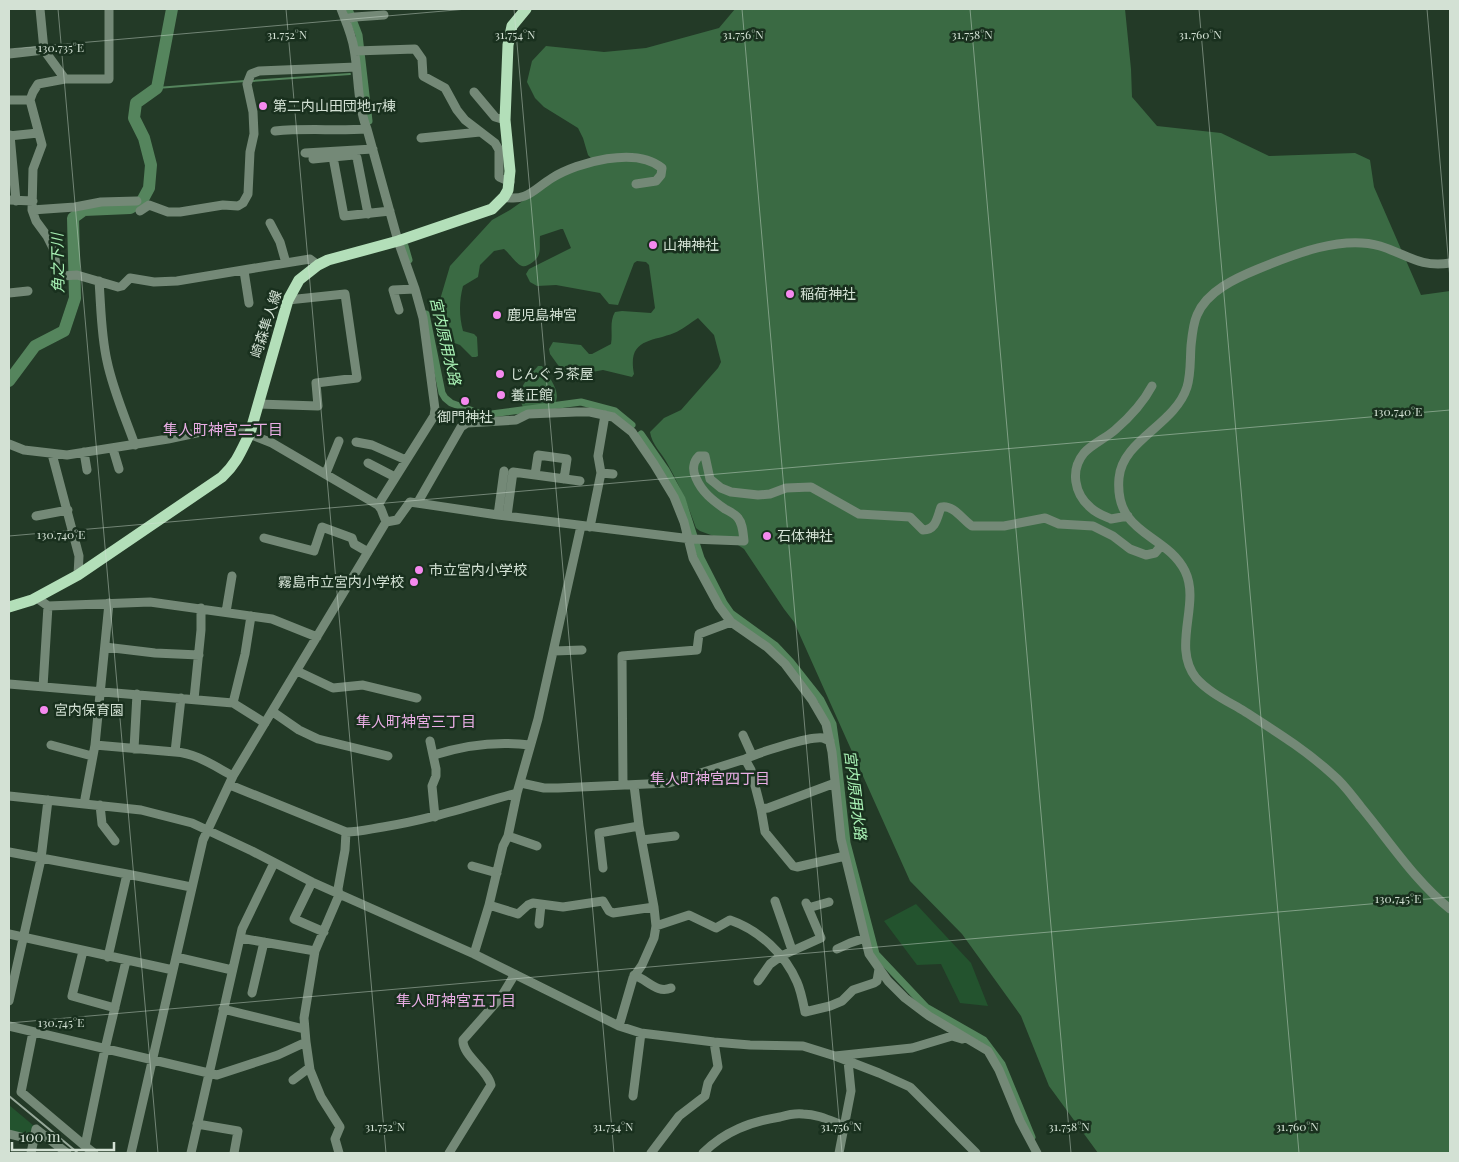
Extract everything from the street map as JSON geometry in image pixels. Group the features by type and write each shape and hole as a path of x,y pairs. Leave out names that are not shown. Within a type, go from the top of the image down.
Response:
{"main road":[{"path":"504,197 510,182 506,120 508,45 512,26 526,9"},
{"name":"崎森隼人線","path":"9,607 37,598 78,575 222,477 236,463 250,433 288,300 299,280 308,271 328,260 398,241 492,209 504,197"}],"street":[{"path":"40,9 44,50 65,79"},
{"path":"110,9 109,79 65,79 38,84 30,100 42,145 33,169 33,206 36,220 53,248 57,270 62,276 74,275 99,280 118,287 122,286 130,278 154,282 177,281 310,260 318,265"},
{"path":"340,9 349,18 351,35 359,50 356,67 362,117 373,149 398,241 423,318 435,409 434,416 378,505"},
{"path":"349,18 384,15"},
{"path":"359,50 415,49 422,59 423,76 445,88 464,120 495,143 499,150 499,177 510,182"},
{"path":"9,54 44,50"},
{"path":"140,211 149,205 168,212 180,212 223,205 238,206 243,203 248,194 250,152 254,134 248,81 251,74 259,71 356,67"},
{"path":"474,92 494,117 506,120"},
{"path":"9,100 30,100"},
{"path":"274,131 302,128 338,131 367,129"},
{"path":"421,138 480,132"},
{"path":"38,133 9,136 12,201 33,206 74,206 101,202 137,201"},
{"path":"305,152 373,149"},
{"path":"313,159 354,155 357,158 368,214"},
{"path":"333,157 344,216 390,211"},
{"path":"504,197 513,199 523,198 553,177 601,159 631,157 646,159 662,168 662,175 656,181 636,184"},
{"path":"270,223 280,242 286,263"},
{"path":"1450,263 1424,263 1411,260 1379,246 1353,242 1310,250 1258,269 1229,283 1210,296 1196,316 1190,373 1186,390 1178,405 1165,420 1131,450 1120,466 1118,496 1128,516 1143,532 1178,560 1186,572 1190,587 1185,641 1190,664 1196,678 1212,691 1291,741 1336,777 1422,884 1450,909"},
{"path":"244,271 249,303"},
{"path":"99,280 103,339 107,360 113,384 135,445"},
{"path":"398,310 393,290 415,289"},
{"path":"9,293 28,290"},
{"path":"258,404 318,406 316,383 357,378 346,294 288,300"},
{"path":"1128,516 1111,519 1091,508 1080,496 1075,482 1077,465 1085,452 1114,431 1130,415 1141,403 1152,386"},
{"path":"418,502 461,427 467,423 516,420 528,414 576,412 605,415 618,420 628,428 654,464 679,508 693,558 718,606 731,622 767,647 790,671 818,709 826,724 830,741 841,840 869,954 888,981 906,998 929,1016 988,1051 999,1070 1020,1121 1037,1153"},
{"path":"474,954 489,905 503,846 508,836 517,793 585,526 601,473 598,456 605,415"},
{"path":"9,445 24,450 68,455 113,449 229,426 272,443 378,505 386,522"},
{"path":"326,474 339,441"},
{"path":"356,442 372,445 406,460"},
{"path":"113,449 119,469"},
{"path":"84,452 87,470"},
{"path":"52,454 79,556 78,575"},
{"path":"535,475 538,455 567,459 564,479"},
{"path":"131,1153 191,887 207,829 265,723 386,522 397,520 410,502 689,539 744,541 738,517 710,498 700,487 694,474 693,466 699,456 704,456 710,479 721,488 731,492 758,496 786,488 811,487 860,514 910,517 923,530 929,530 933,527 941,507 945,506 951,508 972,526 1004,526 1045,518 1059,524 1093,526 1113,536 1130,549 1146,555 1155,553 1161,546"},
{"path":"368,463 395,477"},
{"path":"502,515 504,471"},
{"path":"502,515 513,472 580,481"},
{"path":"601,473 613,474"},
{"path":"36,516 68,510"},
{"path":"264,538 314,551 322,527 352,538 354,544 368,552"},
{"path":"226,612 232,576"},
{"path":"37,598 48,606 150,602 201,608 272,619 317,637"},
{"path":"84,804 95,744 109,603"},
{"path":"44,687 48,606"},
{"path":"194,699 199,655 201,608"},
{"path":"233,703 246,654 251,616"},
{"path":"623,785 622,656 695,651 698,650 699,634 731,622"},
{"path":"105,647 155,653 199,655"},
{"path":"554,651 582,650"},
{"path":"297,671 333,688 363,685 417,698"},
{"path":"9,684 233,703 265,723"},
{"path":"134,749 137,694"},
{"path":"174,752 181,698"},
{"path":"272,712 299,730 318,739 388,756"},
{"path":"742,735 765,832 793,866 797,867 845,856"},
{"path":"521,783 544,788 558,788 669,783 748,757 814,739 822,738 830,741"},
{"path":"430,741 436,773 432,786 434,817"},
{"path":"434,755 450,750 489,744 509,743 530,746"},
{"path":"95,744 186,753 196,757 232,781 346,832 362,832 415,822 517,793"},
{"path":"52,745 92,756"},
{"path":"761,809 835,783"},
{"path":"619,1026 634,975 642,965 652,943 656,926 634,785"},
{"path":"9,796 141,810 207,829 339,895 474,954 619,1026 641,1033 750,1045 803,1046 835,1056 910,1087 976,1153"},
{"path":"9,1001 41,859 48,800"},
{"path":"100,806 102,824 115,841"},
{"path":"603,868 600,833 639,826"},
{"path":"339,1153 335,1139 340,1126 322,1096 309,1068 304,1030 306,1004 315,951 339,895 338,889 345,850 346,832"},
{"path":"508,836 537,846"},
{"path":"642,840 675,836"},
{"path":"9,852 191,887"},
{"path":"191,1153 242,929 274,863"},
{"path":"472,866 497,873"},
{"path":"108,957 127,874"},
{"path":"312,882 294,919 324,932"},
{"path":"489,905 518,914 533,903 563,907 603,901 609,911 616,914 654,908"},
{"path":"775,901 792,950"},
{"path":"758,981 770,964 781,956 821,938 807,905 829,902"},
{"path":"539,924 541,905"},
{"path":"656,926 688,914 716,928 731,920 751,930 776,949 781,956 797,982 805,1012 842,1001 853,990 877,981 879,969"},
{"path":"9,934 173,970"},
{"path":"240,938 315,951"},
{"path":"837,949 865,938"},
{"path":"252,993 264,942"},
{"path":"82,951 72,996 115,1008"},
{"path":"176,957 232,970"},
{"path":"85,1146 126,961"},
{"path":"449,1153 491,1085 487,1075 465,1050 463,1040 501,997 515,974"},
{"path":"634,975 644,979 658,989 672,988"},
{"path":"223,1010 304,1030"},
{"path":"9,1026 217,1075 278,1055 306,1042"},
{"path":"33,1032 21,1092 94,1153"},
{"path":"633,1096 641,1033"},
{"path":"835,1056 912,1048 952,1036 974,1042"},
{"path":"651,1153 679,1116 705,1096 708,1083 718,1067 714,1042"},
{"path":"839,1153 851,1091 848,1061"},
{"path":"292,1080 309,1068"},
{"path":"703,1153 732,1131 744,1125 766,1119 803,1114 824,1118 844,1126"},
{"path":"197,1124 238,1131 234,1153"},
{"path":"31,1153 36,1129 67,1153"},
{"path":"9,1134 33,1140"}],"green space":[{"path":"735,9 1125,9 1132,97 1157,126 1221,133 1269,156 1355,153 1370,160 1374,187 1421,295 1450,291 1450,1153 1098,1153 1049,1086 1021,1016 962,934 910,881 794,622 744,549 696,528 675,479 653,441 650,432 664,418 681,410 718,368 721,362 714,335 698,318 677,332 643,343 634,354 634,374 632,377 603,370 576,375 563,372 550,354 549,349 553,342 581,345 589,354 592,354 611,344 615,312 651,313 655,308 649,265 646,262 637,261 634,263 618,305 609,304 600,293 556,285 537,286 530,282 526,274 529,269 571,248 563,229 561,229 540,236 539,255 534,261 525,266 518,263 504,249 494,251 480,265 478,277 463,286 460,314 463,331 474,334 477,337 478,356 472,357 460,345 443,337 438,317 439,303 450,266 492,220 510,210 554,179 592,159 588,155 578,128 544,107 535,98 527,82 532,61 546,46 604,52 646,48 719,28"},
{"path":"538,366 542,366 551,379 556,389 557,399 555,403 523,407 520,396 521,390 526,380"},
{"path":"916,904 971,963 988,1006 960,1003 941,964 917,965 884,921"},
{"path":"9,1105 34,1126 32,1137 9,1131"}],"waterway":[{"name":"角之下川","path":"9,381 35,346 64,331 75,298 73,218 84,210 130,208 142,201 149,188 151,165 144,138 134,118 136,103 157,88 172,9"},
{"name":"宮内原用水路","path":"349,9 359,35 369,121"},
{"path":"252,81 350,74"},
{"path":"157,88 245,81"},
{"name":"宮内原用水路","path":"405,246 409,260"},
{"name":"宮内原用水路","path":"426,314 442,393 451,403 484,415 581,402 615,411 632,425"},
{"name":"宮内原用水路","path":"641,434 666,470 682,499 701,558 724,603 731,613 775,645 791,662 821,700 833,724 847,843 876,954 926,1007 984,1040 1002,1064 1032,1137"}],"railway":[{"path":"9,1096 78,1153"}],"place":[{"name":"第二内山田団地17棟","path":"263,106"},
{"name":"山神神社","path":"653,245"},
{"name":"稲荷神社","path":"790,294"},
{"name":"鹿児島神宮","path":"497,315"},
{"name":"じんぐう茶屋","path":"500,374"},
{"name":"養正館","path":"501,395"},
{"name":"御門神社","path":"465,401"},
{"name":"石体神社","path":"767,536"},
{"name":"市立宮内小学校","path":"419,570"},
{"name":"霧島市立宮内小学校","path":"414,582"},
{"name":"宮内保育園","path":"44,710"}],"district":[{"name":"隼人町神宮二丁目","path":"223,430"},
{"name":"隼人町神宮三丁目","path":"416,722"},
{"name":"隼人町神宮四丁目","path":"710,779"},
{"name":"隼人町神宮五丁目","path":"456,1001"}]}
